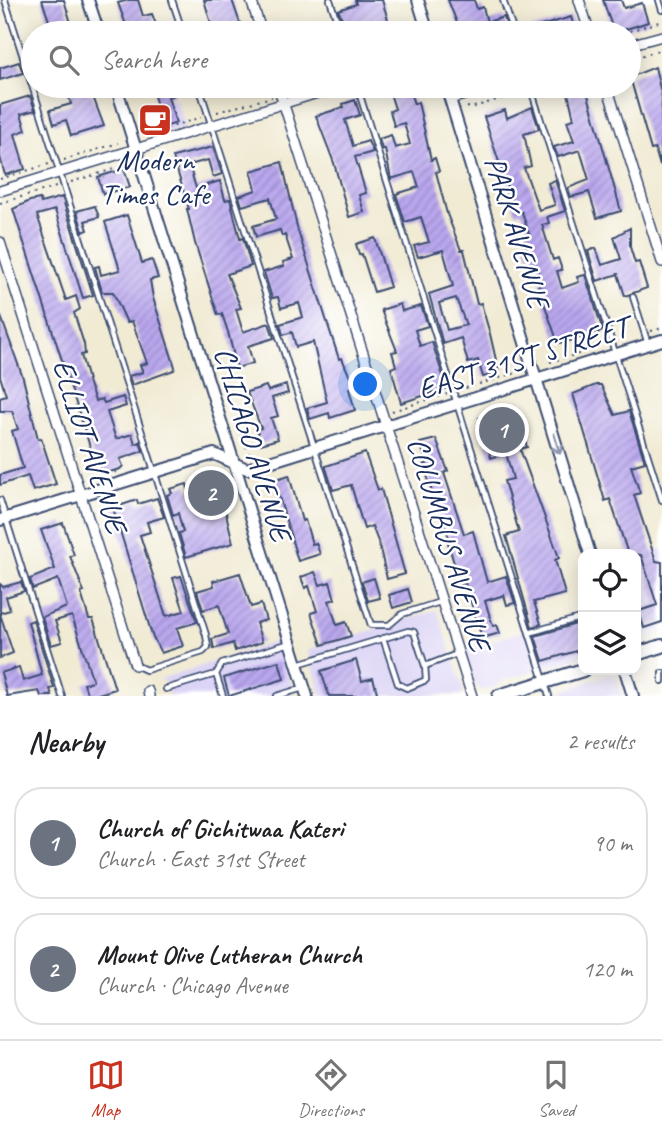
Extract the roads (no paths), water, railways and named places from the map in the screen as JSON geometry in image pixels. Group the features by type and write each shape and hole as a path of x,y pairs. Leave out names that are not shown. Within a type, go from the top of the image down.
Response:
{"main road":[{"path":"641,652 662,646"},
{"path":"499,696 578,671"}],"street":[{"path":"88,0 95,21"},
{"path":"251,0 258,21"},
{"path":"418,0 424,21"},
{"path":"579,0 586,21"},
{"path":"641,42 662,36"},
{"name":"CHICAGO AVENUE","path":"120,98 306,692"},
{"name":"COLUMBUS AVENUE","path":"282,98 472,696"},
{"path":"0,191 300,98"},
{"path":"611,98 662,262"},
{"name":"PARK AVENUE","path":"450,99 588,549"},
{"name":"ELLIOT AVENUE","path":"0,242 135,665"},
{"name":"EAST 31ST STREET","path":"3,519 214,454 247,469 662,340"},
{"path":"626,675 632,696"}],"lane":[{"path":"5,0 21,51"},
{"path":"172,0 179,21"},
{"path":"330,0 337,21"},
{"path":"503,0 510,21"},
{"path":"659,0 662,10"},
{"path":"36,98 208,647 204,652 146,670 135,665"},
{"path":"204,98 371,625 389,625 402,614 440,602"},
{"path":"361,98 549,696"},
{"path":"534,98 662,500"},
{"path":"633,297 648,345"},
{"path":"0,500 3,519 62,696"},
{"path":"530,633 578,619"},
{"path":"297,664 383,638 414,632 425,666 426,680 407,688 398,684 383,638"},
{"path":"166,689 216,674 222,664 290,643"},
{"path":"425,666 457,654"},
{"path":"662,673 662,681"},
{"path":"216,674 223,696"},
{"path":"277,696 306,692"}],"place":[{"name":"Modern Times Cafe","path":"155,120"},
{"name":"Church of Gichitwaa Kateri","path":"502,430"},
{"name":"Mount Olive Lutheran Church","path":"211,493"}]}
